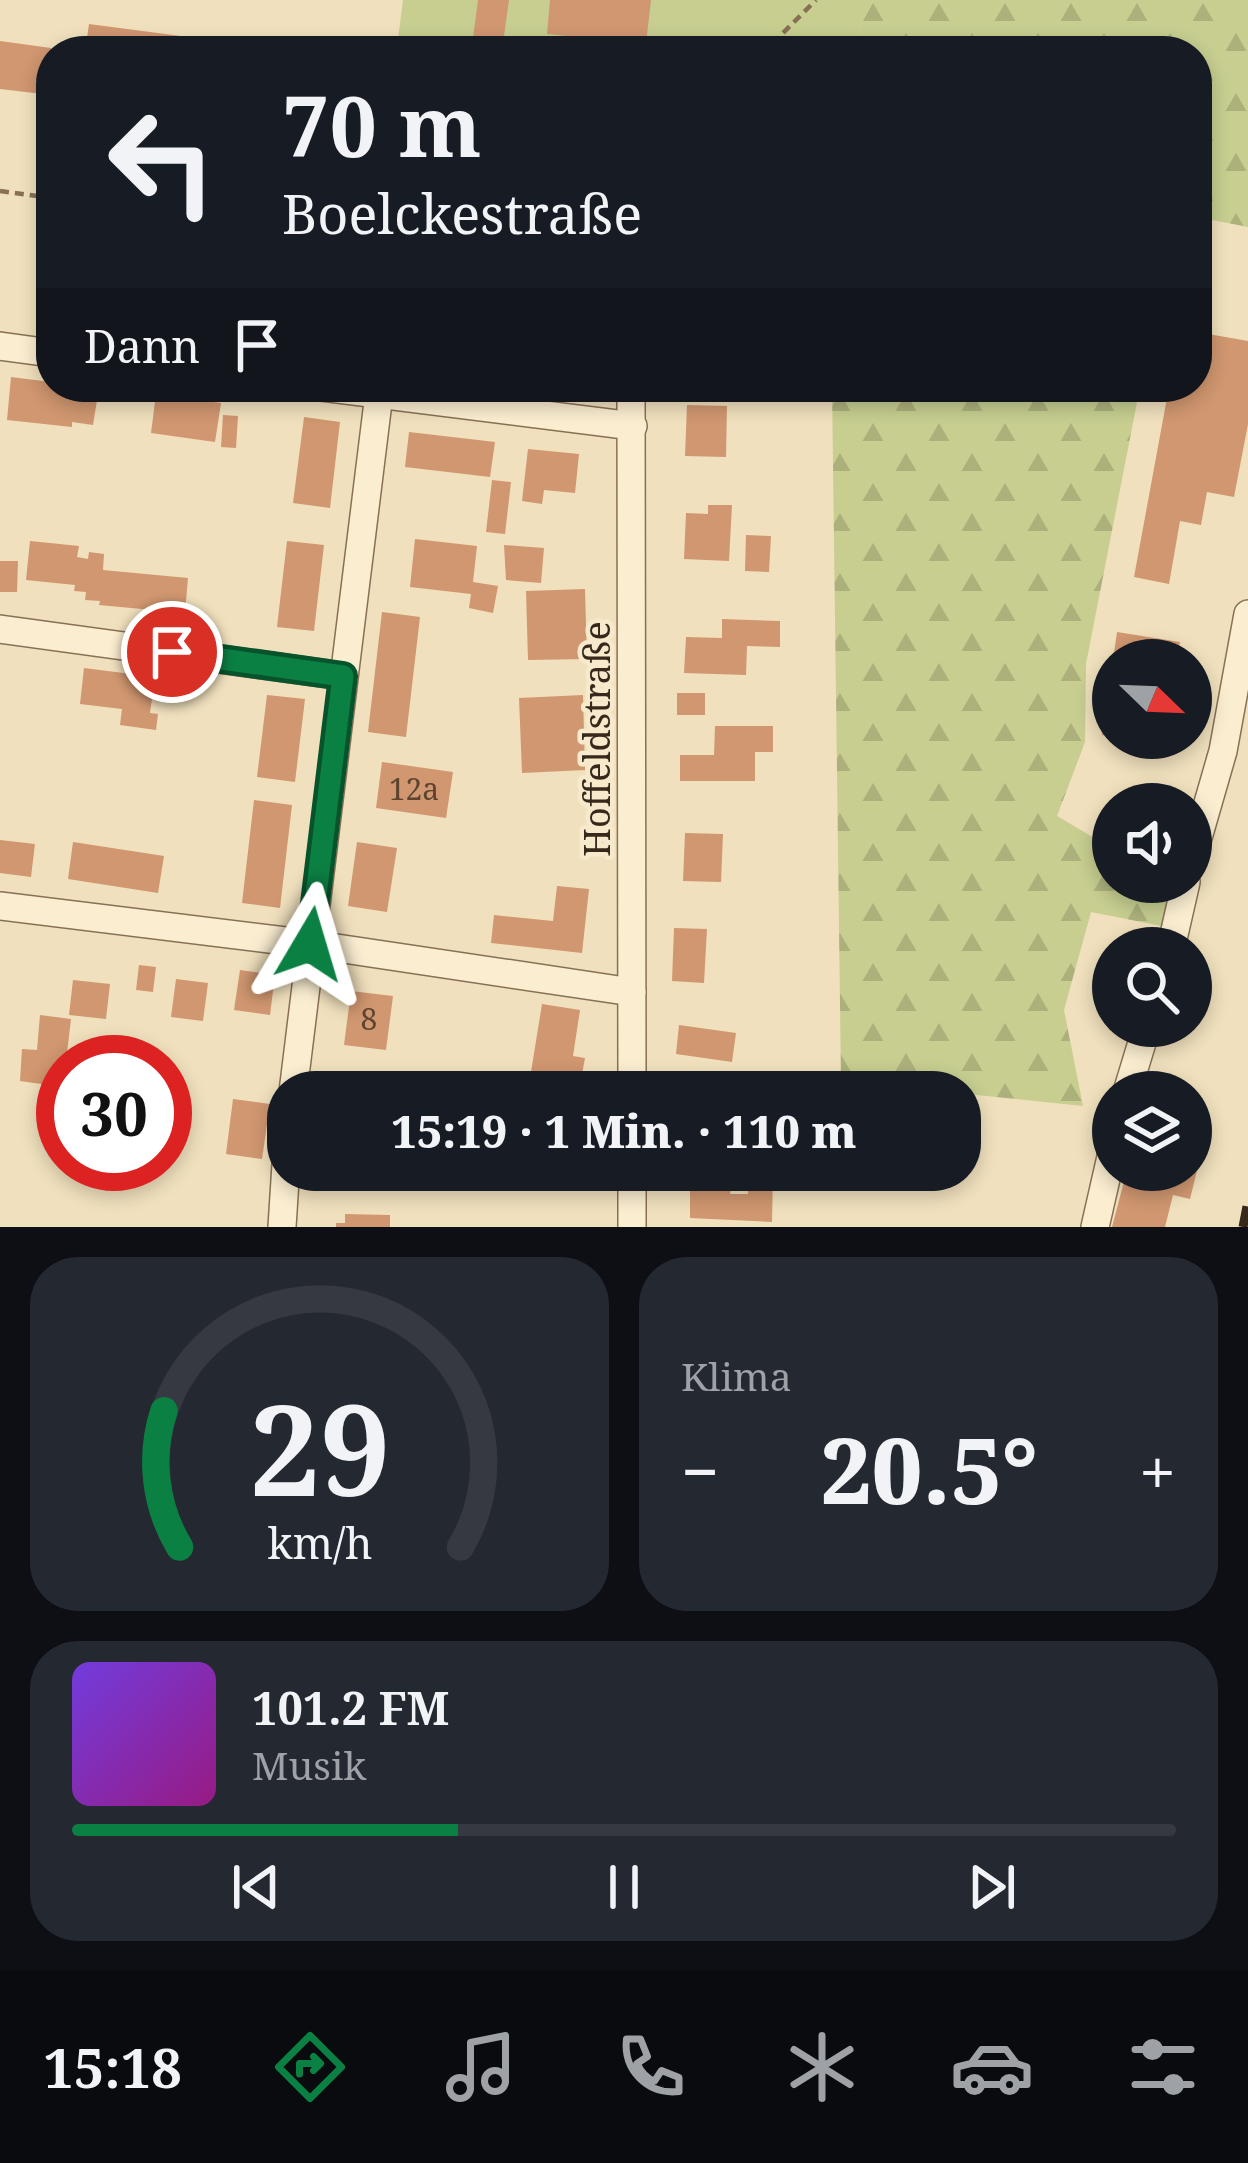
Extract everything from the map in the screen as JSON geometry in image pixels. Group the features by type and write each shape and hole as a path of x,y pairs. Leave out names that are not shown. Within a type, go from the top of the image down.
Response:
{"street":[{"path":"0,346 36,351"},
{"path":"295,1071 378,402"},
{"path":"442,402 633,426"},
{"name":"Hoffeldstraße","path":"632,402 632,1071"},
{"path":"1212,790 1248,614"},
{"path":"0,629 343,676"},
{"path":"0,906 310,944 632,992"},
{"path":"282,1227 284,1191"},
{"path":"632,1191 632,1227"},
{"path":"1095,1227 1103,1191"}],"path":[{"path":"780,36 816,0"},
{"path":"0,191 36,196"}],"green space":[{"path":"403,0 873,0 855,36 398,36"},
{"path":"873,0 1248,0 1248,227 1212,220 1212,36 855,36"},
{"path":"832,402 1137,402 1086,664 1085,742 1057,816 1092,837 1092,903 1182,903 1177,927 1091,912 1064,1010 1083,1106 981,1095 981,1071 841,1071"}],"building":[{"path":"478,0 509,0 504,36 473,36"},
{"path":"550,0 651,0 647,36 547,34"},
{"path":"89,24 181,36 87,36"},
{"path":"0,41 36,46 36,93 0,89"},
{"path":"1212,335 1248,341 1248,424 1234,497 1207,492 1201,525 1180,521 1169,584 1134,577 1166,402 1212,402"},
{"path":"11,377 36,380 36,402 97,402 93,425 7,420"},
{"path":"155,402 221,403 215,442 151,433"},
{"path":"687,405 727,406 726,457 685,456"},
{"path":"223,415 238,416 236,448 221,447"},
{"path":"304,417 340,422 330,508 293,503"},
{"path":"409,432 495,442 490,477 405,467"},
{"path":"528,449 579,454 575,493 544,490 542,504 522,501"},
{"path":"492,480 511,482 505,534 486,532"},
{"path":"708,505 732,505 729,561 684,559 686,513 708,514"},
{"path":"746,535 771,536 769,572 745,571"},
{"path":"415,539 477,546 473,582 498,586 493,613 469,608 471,594 410,587"},
{"path":"30,541 79,546 77,557 88,559 89,552 104,554 103,570 188,578 185,613 99,605 100,601 85,600 86,592 74,591 75,585 26,580"},
{"path":"287,541 324,545 314,631 277,627"},
{"path":"504,545 544,548 541,583 506,580"},
{"path":"0,561 18,561 17,592 0,592"},
{"path":"585,589 587,659 528,660 526,591"},
{"path":"382,612 420,617 406,737 368,732"},
{"path":"722,619 780,621 780,647 747,646 746,675 684,673 686,637 722,638"},
{"path":"1117,632 1161,639 1116,639"},
{"path":"84,668 155,677 150,713 158,714 156,730 120,725 122,709 80,704"},
{"path":"677,693 705,693 705,715 677,715"},
{"path":"267,695 305,699 295,782 257,777"},
{"path":"583,695 585,770 522,773 519,698"},
{"path":"715,726 773,726 773,752 755,752 755,781 680,781 680,755 714,755"},
{"path":"382,762 453,772 446,818 376,808"},
{"path":"254,800 292,805 280,908 242,903"},
{"path":"685,833 723,834 721,882 683,881"},
{"path":"0,840 35,844 31,877 0,873"},
{"path":"73,842 164,856 158,893 68,879"},
{"path":"357,842 397,848 387,912 348,906"},
{"path":"557,886 589,889 582,953 491,943 494,915 553,921"},
{"path":"674,928 707,929 704,983 672,981"},
{"path":"139,965 156,967 153,992 136,990"},
{"path":"240,970 275,975 270,1015 234,1010"},
{"path":"176,979 208,983 203,1021 171,1017"},
{"path":"73,980 110,984 106,1019 69,1015"},
{"path":"351,991 393,996 386,1050 344,1045"},
{"path":"542,1004 580,1010 573,1056 585,1058 583,1071 531,1071"},
{"path":"40,1015 71,1019 69,1035 38,1035"},
{"path":"679,1025 736,1033 732,1062 676,1054"},
{"path":"22,1049 36,1050 36,1083 20,1081"},
{"path":"233,1099 267,1104 262,1159 226,1154"},
{"path":"690,1191 773,1191 772,1222 690,1218"},
{"path":"1121,1191 1192,1191 1190,1199 1173,1195 1165,1227 1112,1227"},
{"path":"345,1214 390,1215 390,1227 336,1227 336,1223 345,1223"}],"railway":[{"path":"1243,1227 1248,1201"}],"route":[{"path":"172,652 343,676 310,944"}]}
